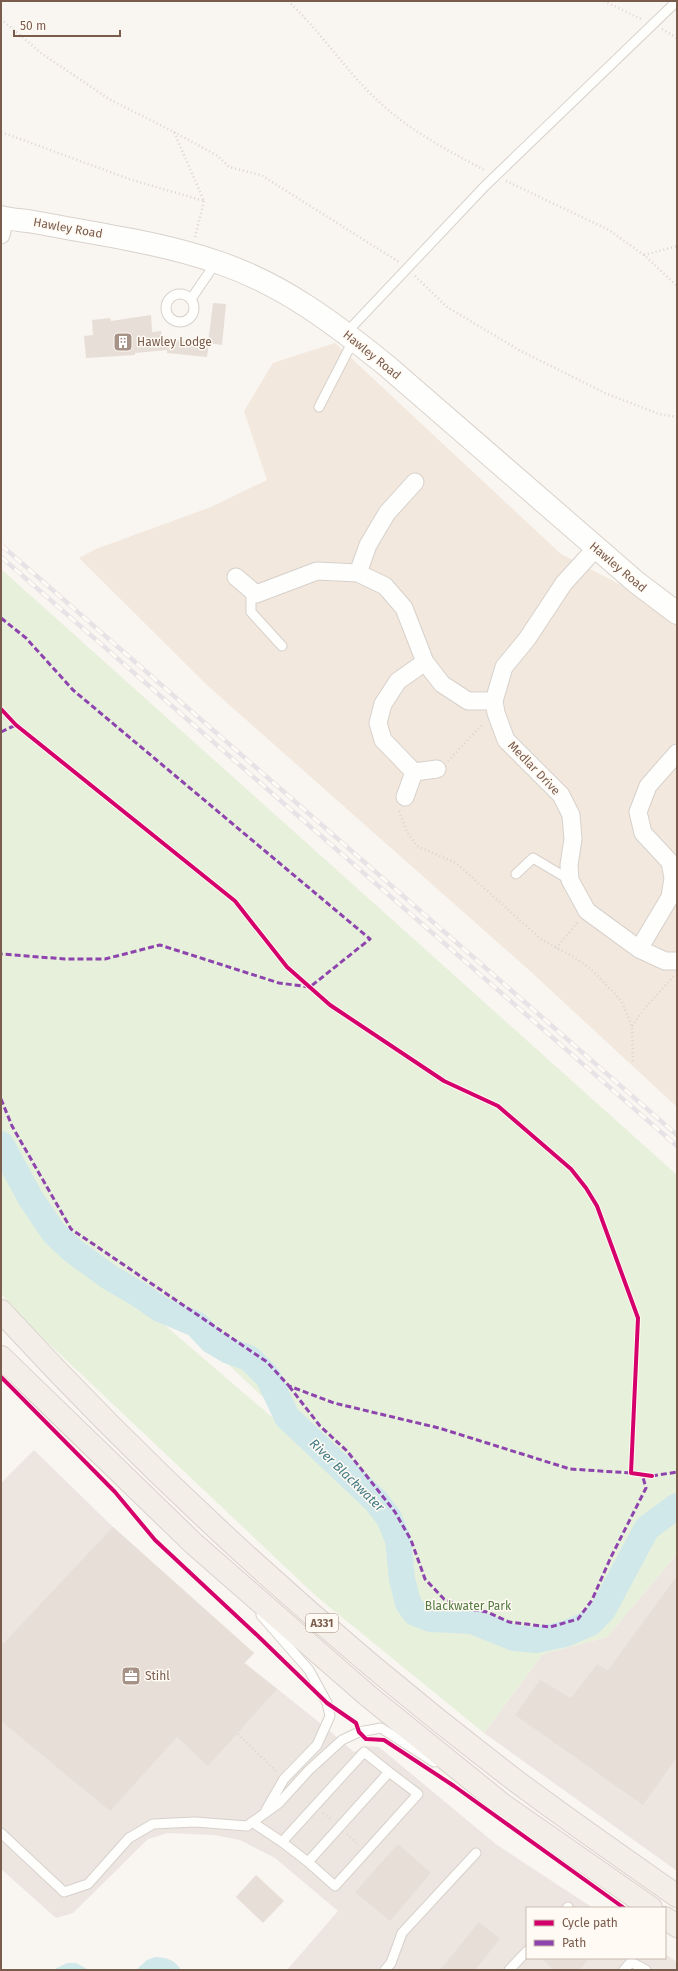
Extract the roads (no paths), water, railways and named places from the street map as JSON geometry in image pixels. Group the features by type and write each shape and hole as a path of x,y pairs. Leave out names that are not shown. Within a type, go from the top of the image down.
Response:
{"main road":[{"name":"Hawley Road","path":"2,223 114,236 192,254 217,261 274,286 319,313 350,336 636,582 677,613"},
{"name":"A331","path":"1,1311 73,1389 133,1448 266,1573 336,1635 410,1697 516,1781 677,1896"},
{"name":"A331","path":"1,1358 194,1544 367,1695 503,1805 650,1907"},
{"path":"666,1919 677,1926"}],"street":[{"path":"358,573 368,545 387,513 415,482"},
{"path":"236,577 256,594 317,571 358,573 385,586 404,608 425,662 442,684 468,701 495,707 504,667 527,639 564,583 596,548"},
{"path":"414,772 383,740 378,723 383,704 398,681 425,662"},
{"name":"Medlar Drive","path":"495,707 506,740 561,795 571,815 573,839 569,865 570,880 588,911 639,949 665,961 677,961"},
{"path":"639,949 670,897 673,878 670,862 643,833 638,812 648,786 677,753"},
{"path":"414,772 436,769"},
{"path":"405,797 414,772"}],"lane":[{"path":"319,407 350,336 408,268 495,176 677,1"},
{"path":"191,299 217,261"},
{"path":"256,594 251,597 251,612 282,646"},
{"path":"516,874 533,858 570,880"},
{"path":"194,1544 310,1670 327,1703 330,1716 317,1745 284,1779 266,1812"},
{"path":"1,1833 64,1892 88,1884 129,1838 153,1824 195,1822 247,1826 280,1803 309,1770 342,1740 359,1732 381,1728 503,1805"},
{"path":"252,1822 308,1862 335,1886 418,1794 364,1752 282,1842"},
{"path":"308,1862 388,1772"},
{"path":"385,1970 391,1963 402,1933 476,1853"},
{"path":"509,1970 526,1952"},
{"path":"624,1970 631,1962 646,1970"}],"water":[{"path":"155,1957 170,1960 181,1970 136,1970 147,1960"},
{"path":"67,1963 76,1963 89,1970 53,1970"}],"waterway":[{"name":"River Blackwater","path":"1,1144 31,1199 54,1233 72,1250 109,1277 140,1295 160,1309 196,1324 212,1341 229,1351 249,1358 268,1377 287,1417 376,1501 389,1518 398,1540 402,1579 408,1603 415,1613 431,1619 472,1621 514,1638 536,1640 565,1634 590,1623 603,1610 647,1528 677,1506"}],"railway":[{"path":"1,545 677,1135"},
{"path":"1,557 677,1146"}],"place":[{"name":"Hawley Lodge","path":"123,342"},
{"name":"Stihl","path":"131,1676"}],"park label":[{"name":"Blackwater Park","path":"468,1606"}]}
